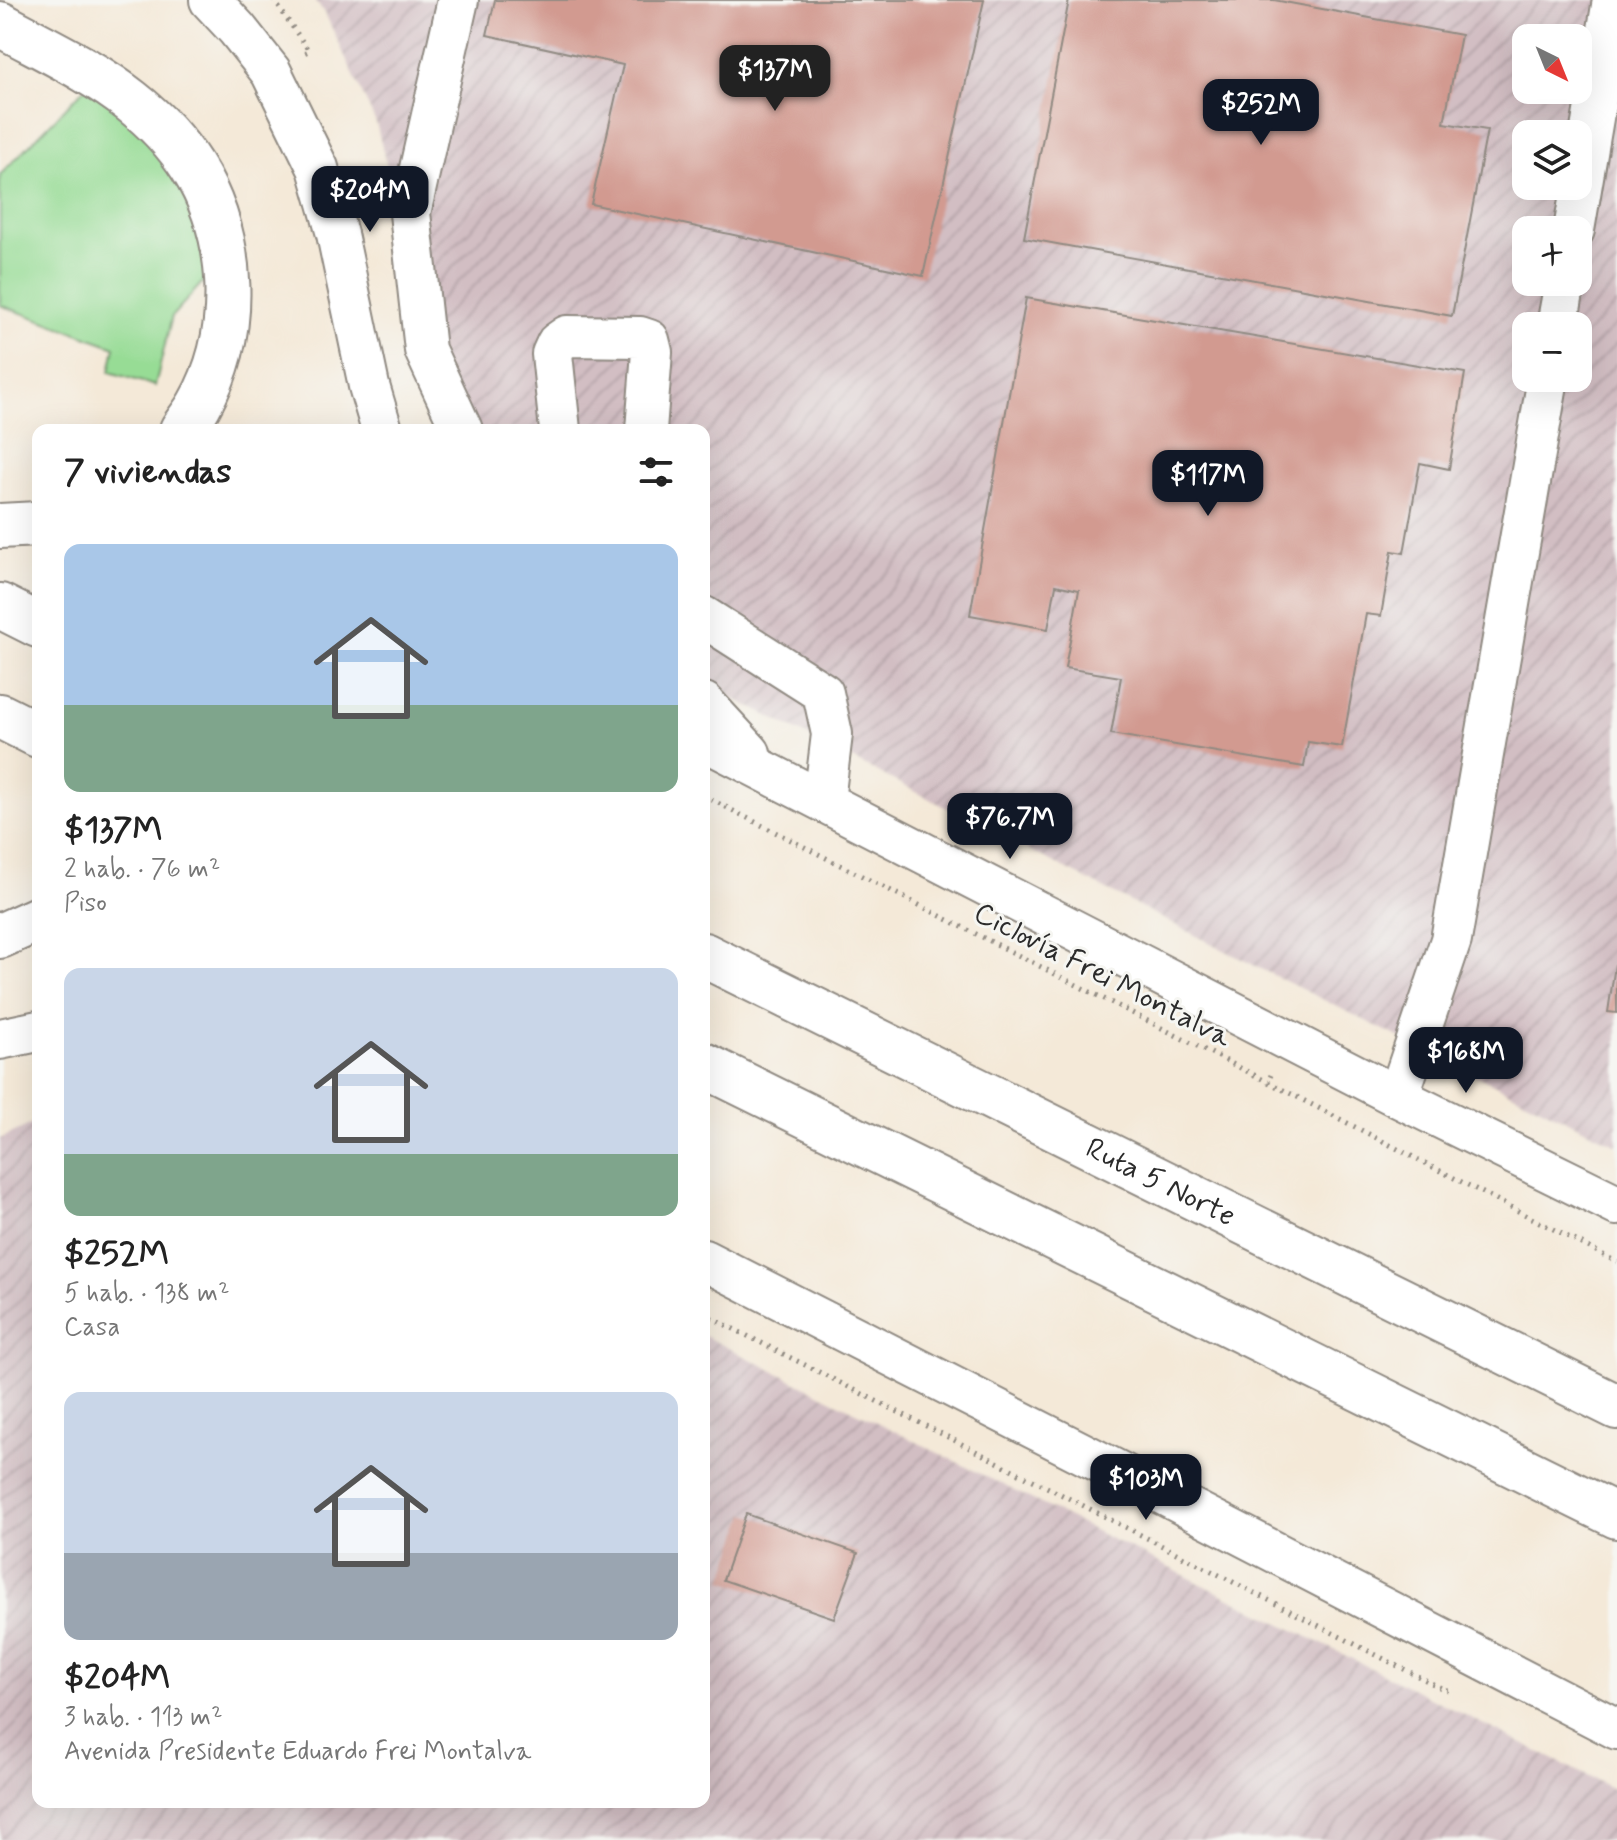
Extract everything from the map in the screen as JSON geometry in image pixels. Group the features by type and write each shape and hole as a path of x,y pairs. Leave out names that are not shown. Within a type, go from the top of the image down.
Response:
{"highway":[{"path":"0,24 110,85 129,99 178,147 204,189 220,234 228,295 216,364 199,405 186,424"},
{"path":"0,526 32,524"},
{"path":"0,606 32,622"},
{"path":"0,716 32,732"},
{"path":"0,936 32,922"},
{"name":"Ruta 5 Norte","path":"710,958 1617,1407"},
{"path":"710,1068 1617,1516"}],"street":[{"path":"210,0 271,72 318,168 337,234 369,386 380,424"},
{"path":"458,0 410,213 425,350 459,424"},
{"path":"1576,216 1613,0"},
{"path":"559,424 552,354 557,343 567,336 640,337 649,340 652,352 646,424"},
{"path":"1398,1097 1451,940 1546,392"},
{"path":"710,621 823,693 832,734 824,801"},
{"path":"710,709 769,773"},
{"path":"710,743 1286,1040 1617,1205"},
{"path":"0,1039 32,1032"},
{"path":"710,1263 1617,1729"}],"path":[{"path":"274,0 309,51"},
{"name":"Ciclovía Frei Montalva","path":"710,799 1617,1262"},
{"path":"1268,1082 1286,1040"},
{"path":"710,1317 1445,1690 1456,1689"}],"shaded area":[{"path":"313,0 1617,0 1617,1145 1267,972 731,697 710,682 710,424 464,424 417,285 376,123 324,11"},
{"path":"32,1124 32,1808 710,1808 710,1339 1617,1791 1617,1840 0,1840 0,1139"}],"green space":[{"path":"86,87 122,111 187,183 211,273 172,316 155,386 110,372 115,347 0,305 0,175"}],"building":[{"path":"495,0 984,0 923,276 591,204 623,65 487,35"},
{"path":"1069,0 1274,0 1461,35 1444,123 1487,130 1452,316 1024,238"},
{"path":"1026,298 1465,373 1449,469 1420,463 1404,553 1392,551 1381,616 1366,614 1342,747 1308,742 1304,767 1111,734 1121,677 1065,668 1079,590 1056,585 1048,629 970,615"},
{"path":"1617,965 1617,1013 1608,1012"},
{"path":"746,1514 858,1553 834,1618 723,1580"}]}
